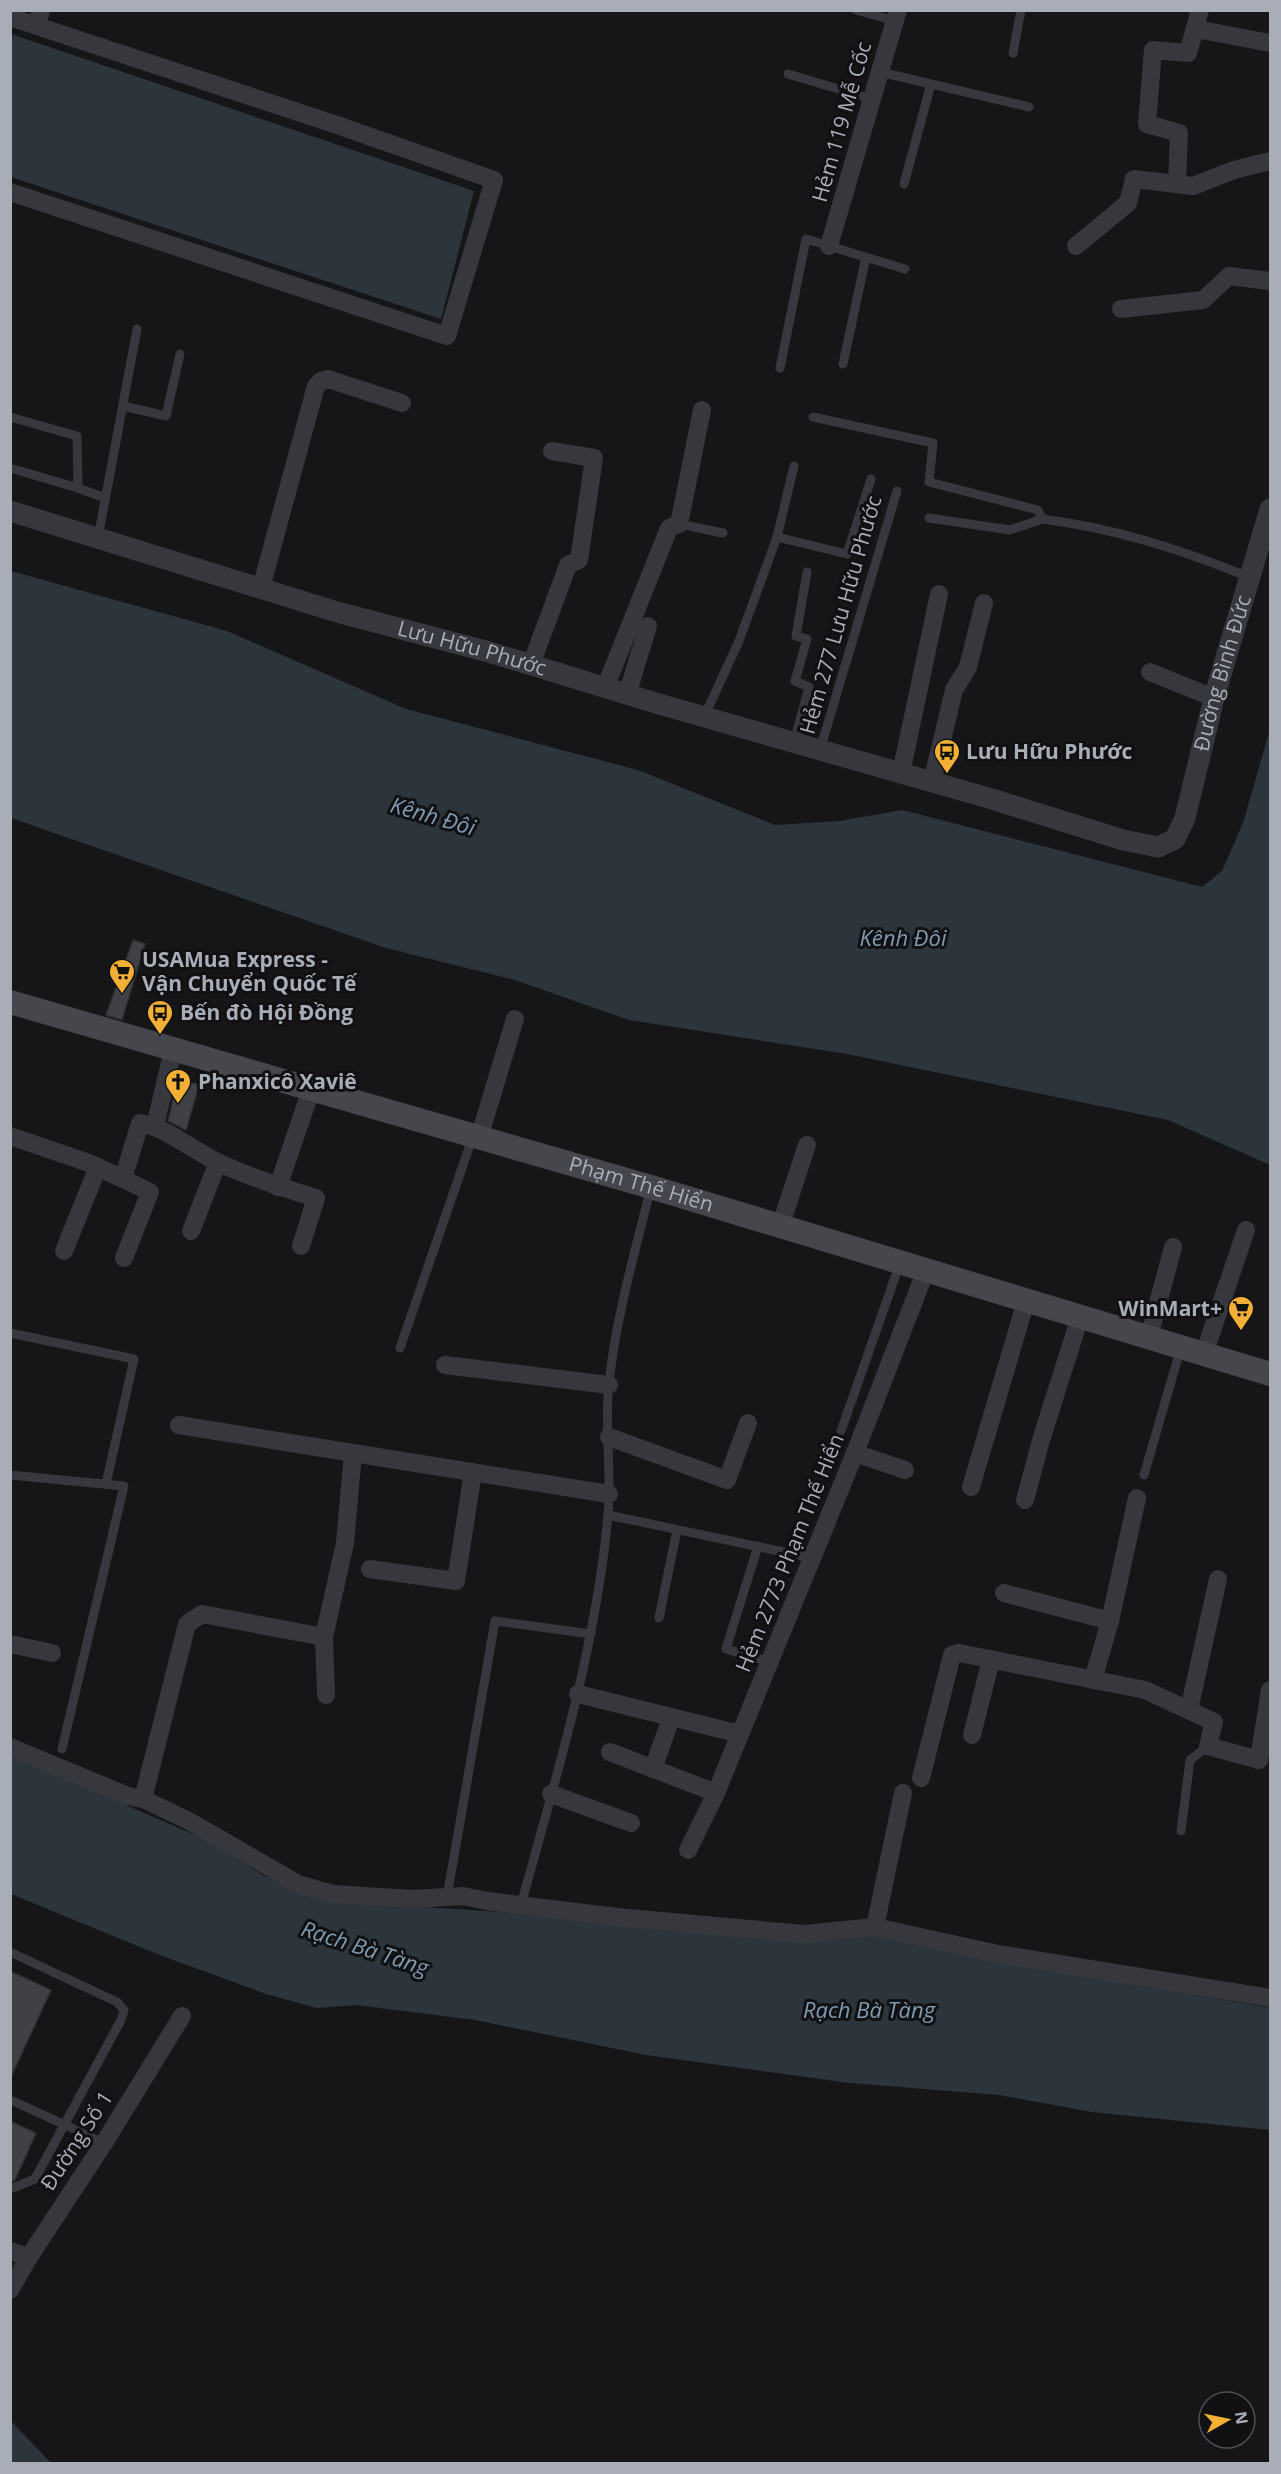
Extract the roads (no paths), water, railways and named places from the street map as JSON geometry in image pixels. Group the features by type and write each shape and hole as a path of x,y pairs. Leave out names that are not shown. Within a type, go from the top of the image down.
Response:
{"main road":[{"name":"Phạm Thế Hiển","path":"10,1002 651,1187 1270,1374"}],"street":[{"path":"1177,184 1179,133 1147,124 1153,50 1188,53 1200,10"},
{"name":"Hẻm 119 Mễ Cốc","path":"829,246 896,16"},
{"path":"10,17 39,18 494,180 447,336 10,192"},
{"path":"1196,29 1270,43"},
{"path":"1076,246 1128,203 1134,179 1193,186 1234,170 1270,161"},
{"path":"1121,309 1203,300 1229,276 1270,281"},
{"path":"261,588 316,386 328,379 402,403"},
{"path":"605,688 669,528 679,524 702,410"},
{"path":"531,665 568,566 579,560 594,458 552,451"},
{"name":"Đường Bình Đức","path":"1175,838 1185,818 1214,698 1252,578 1270,508"},
{"name":"Lưu Hữu Phước","path":"10,511 337,612 531,665 1123,840 1158,847 1175,838"},
{"path":"902,773 939,594"},
{"path":"932,782 954,690 968,667 984,603"},
{"path":"627,695 648,626"},
{"path":"1150,672 1214,698"},
{"path":"476,1137 515,1019"},
{"path":"155,1126 173,1050"},
{"path":"278,1187 311,1090"},
{"path":"123,1179 140,1123 155,1126 218,1162 278,1187 316,1198 301,1246"},
{"path":"10,1136 98,1167 150,1192 124,1258"},
{"path":"780,1227 807,1145"},
{"path":"191,1231 218,1162"},
{"path":"64,1251 98,1167"},
{"path":"1193,1351 1246,1230"},
{"path":"1149,1337 1173,1247"},
{"name":"Hẻm 2773 Phạm Thế Hiển","path":"688,1850 716,1793 770,1662 926,1270"},
{"path":"971,1486 1026,1301"},
{"path":"1025,1500 1041,1440 1080,1317"},
{"path":"445,1365 609,1384"},
{"path":"609,1437 727,1480 748,1423"},
{"path":"179,1425 609,1494"},
{"path":"326,1695 324,1637 345,1544 353,1453"},
{"path":"855,1453 905,1470"},
{"path":"370,1569 456,1581 473,1472"},
{"path":"1093,1680 1110,1622 1137,1498"},
{"path":"1189,1710 1218,1580"},
{"path":"1004,1593 1110,1622"},
{"path":"143,1799 187,1624 202,1614 324,1637"},
{"path":"10,1644 52,1653"},
{"path":"921,1778 952,1655 959,1653 1145,1690 1214,1722 1208,1746 1259,1760 1270,1690"},
{"path":"972,1735 991,1660"},
{"path":"578,1694 740,1734"},
{"path":"653,1769 671,1718"},
{"path":"10,1747 128,1796 143,1799 189,1821 298,1884 332,1894 413,1899 463,1896 521,1905 804,1934 875,1927 998,1954 1270,1998"},
{"path":"610,1752 716,1793"},
{"path":"875,1927 903,1793"},
{"path":"551,1794 631,1823"},
{"name":"Đường Số 1","path":"10,2290 29,2256 104,2143 182,2016"},
{"path":"10,2251 29,2256"}],"lane":[{"path":"856,10 896,16"},
{"path":"1013,53 1022,10"},
{"path":"880,72 1029,107"},
{"path":"788,74 872,99"},
{"path":"904,184 931,84"},
{"path":"780,368 806,239 905,268"},
{"path":"843,364 866,257"},
{"path":"98,538 137,329"},
{"path":"123,406 166,416 180,354"},
{"path":"10,417 77,436 78,488"},
{"path":"813,417 933,443 929,482 1038,510 1042,519"},
{"path":"704,717 739,641 777,537 794,466"},
{"path":"10,468 105,498"},
{"path":"777,537 848,554 871,479"},
{"name":"Hẻm 277 Lưu Hữu Phước","path":"820,750 897,491"},
{"path":"929,518 1010,530 1042,519 1117,532 1183,550 1252,578"},
{"path":"679,524 723,533"},
{"path":"794,742 809,687 795,681 807,639 796,636 807,572"},
{"path":"400,1348 476,1137"},
{"path":"521,1905 578,1694 591,1634 608,1515 609,1384 630,1272 651,1187"},
{"path":"841,1431 900,1263"},
{"path":"10,1333 135,1359 106,1484"},
{"path":"1144,1475 1193,1351"},
{"path":"10,1475 124,1486 62,1749"},
{"path":"608,1515 812,1558"},
{"path":"659,1618 677,1530"},
{"path":"758,1546 726,1649 770,1662"},
{"path":"447,1897 495,1621 591,1634"},
{"path":"1181,1831 1190,1760 1208,1746"},
{"path":"10,1952 117,2002 124,2010 121,2020 65,2127 34,2179 10,2189"},
{"path":"13,2101 65,2127 104,2143"}],"water":[{"path":"11,34 474,191 441,319 11,177"},
{"name":"Kênh Đôi","path":"11,571 227,631 406,709 638,770 775,825 840,821 902,810 1202,887 1222,871 1243,823 1270,729 1270,1165 1168,1120 847,1054 629,1020 515,980 386,948 11,818"},
{"name":"Rạch Bà Tàng","path":"10,1756 79,1779 128,1806 209,1841 264,1876 316,1897 437,1908 886,1936 1010,1963 1270,2008 1270,2130 1092,2112 999,2095 850,2083 646,2055 475,2020 356,2005 317,2008 266,1994 157,1954 11,1894"},
{"path":"11,2421 51,2463 11,2463"}],"place":[{"name":"Lưu Hữu Phước","path":"947,775"},
{"name":"USAMua Express - Vận Chuyển Quốc Tế","path":"122,995"},
{"name":"Bến đò Hội Đồng","path":"160,1036"},
{"name":"Phanxicô Xaviê","path":"178,1105"},
{"name":"WinMart+","path":"1241,1332"}]}
